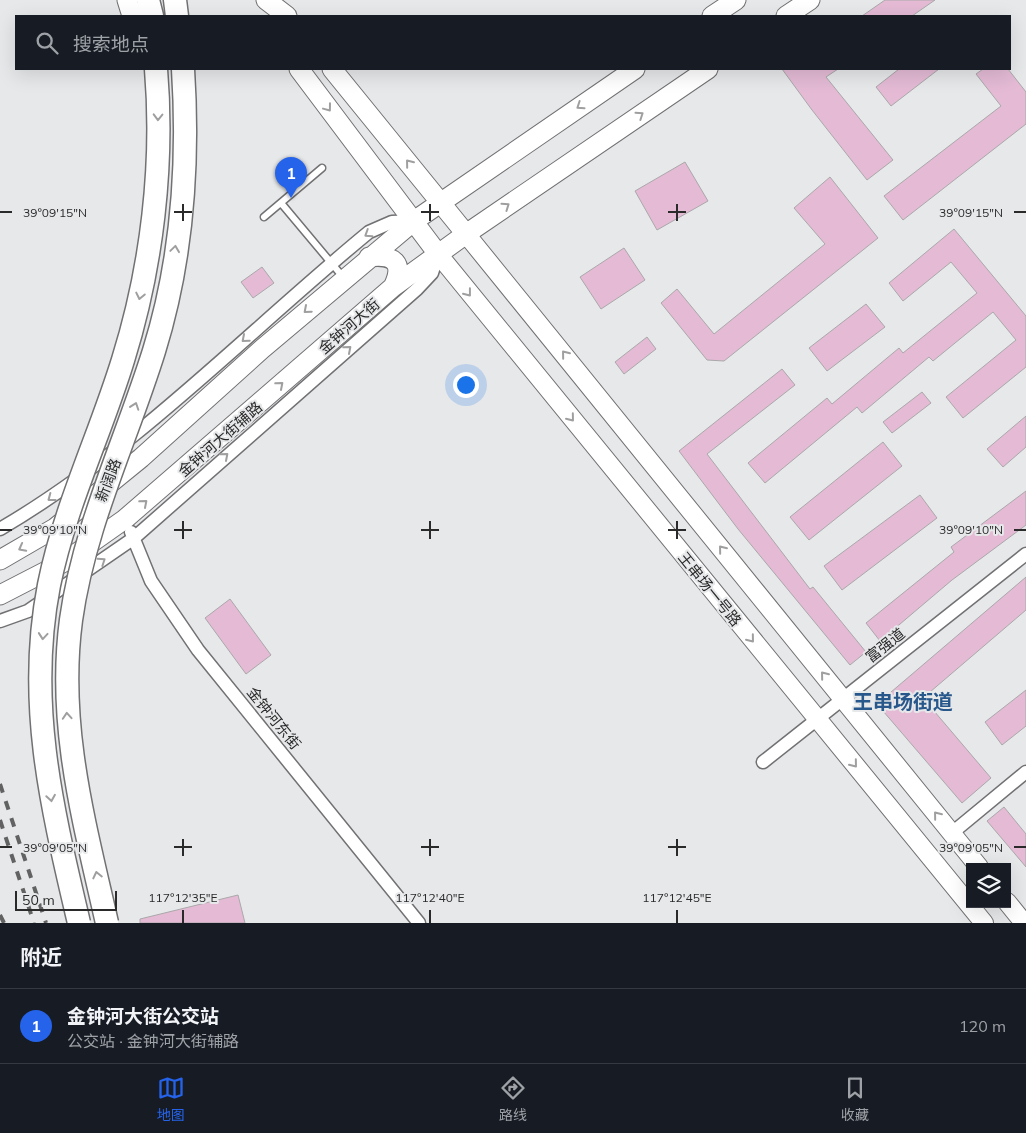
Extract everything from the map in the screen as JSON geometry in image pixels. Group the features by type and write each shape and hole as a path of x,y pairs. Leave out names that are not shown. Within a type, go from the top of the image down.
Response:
{"highway":[{"path":"148,0 152,15"},
{"path":"175,0 177,15"},
{"name":"新阔路","path":"79,923 51,803 42,740 43,634 49,586 61,534 123,360 135,318 151,240 157,161 158,93 156,70"},
{"name":"新阔路","path":"107,923 77,790 69,739 66,689 68,650 71,618 97,508 154,351 170,288 181,204 186,132 183,70"}],"main road":[{"path":"127,0 132,15"},
{"path":"266,0 287,15"},
{"path":"714,15 736,0"},
{"path":"788,15 810,0"},
{"path":"300,70 438,254"},
{"path":"333,70 976,863"},
{"path":"0,560 55,528 128,469 344,278 414,220 634,70"},
{"name":"金钟河大街","path":"0,595 64,562 125,519 394,288 438,254 707,70"},
{"name":"王串场一号路","path":"438,254 984,923"},
{"path":"369,257 384,256 394,260 398,267 394,288"},
{"path":"1011,907 1024,923"}],"street":[{"path":"0,529 43,504 150,423 331,263 369,232 392,222 414,220"},
{"name":"金钟河大街辅路","path":"0,621 28,611 134,538 417,289 432,273 438,254"},
{"name":"金钟河东街","path":"125,519 151,580 198,650 419,923"},
{"name":"富强道","path":"763,762 1026,554"},
{"path":"952,833 1026,772"}],"lane":[{"path":"264,217 322,168"},
{"path":"281,203 344,278"}],"building":[{"path":"885,0 935,0 913,15 863,15"},
{"path":"783,70 836,70 826,77 893,160 867,180"},
{"path":"898,70 938,70 891,106 876,87"},
{"path":"982,70 1009,70 1026,92 1026,124 903,220 884,196 1001,106 976,74"},
{"path":"685,162 708,201 657,230 635,191"},
{"path":"830,177 878,238 724,361 707,360 661,303 677,289 714,334 825,244 794,208"},
{"path":"954,229 1026,316 1026,367 963,418 946,397 1016,340 993,312 933,361 929,357 862,413 857,407 765,483 748,463 827,398 832,404 899,348 903,353 977,293 951,262 903,301 889,283"},
{"path":"624,248 645,280 601,309 580,277"},
{"path":"262,267 274,283 253,298 241,282"},
{"path":"866,304 885,327 827,371 809,348"},
{"path":"647,337 656,349 624,374 615,362"},
{"path":"782,369 795,385 707,454 810,589 813,587 866,652 850,665 738,529 679,451"},
{"path":"922,392 931,403 892,433 883,422"},
{"path":"1026,416 1026,447 1003,467 987,449"},
{"path":"883,442 902,466 809,540 790,517"},
{"path":"1026,491 1026,525 952,580 880,641 866,623 954,552 951,547"},
{"path":"920,495 937,518 842,590 824,566"},
{"path":"1026,577 1026,610 923,698 991,778 962,803 877,704"},
{"path":"230,599 271,655 246,674 205,618"},
{"path":"1026,690 1026,726 1002,745 985,722"},
{"path":"1004,807 1026,834 1026,867 987,821"},
{"path":"238,895 245,923 140,923 140,919"}],"railway":[{"path":"0,784 46,923"},
{"path":"0,820 34,923"},
{"path":"0,915 4,923"}],"place":[{"name":"金钟河大街公交站","path":"291,198"}],"district":[{"name":"王串场街道","path":"903,701"}]}
